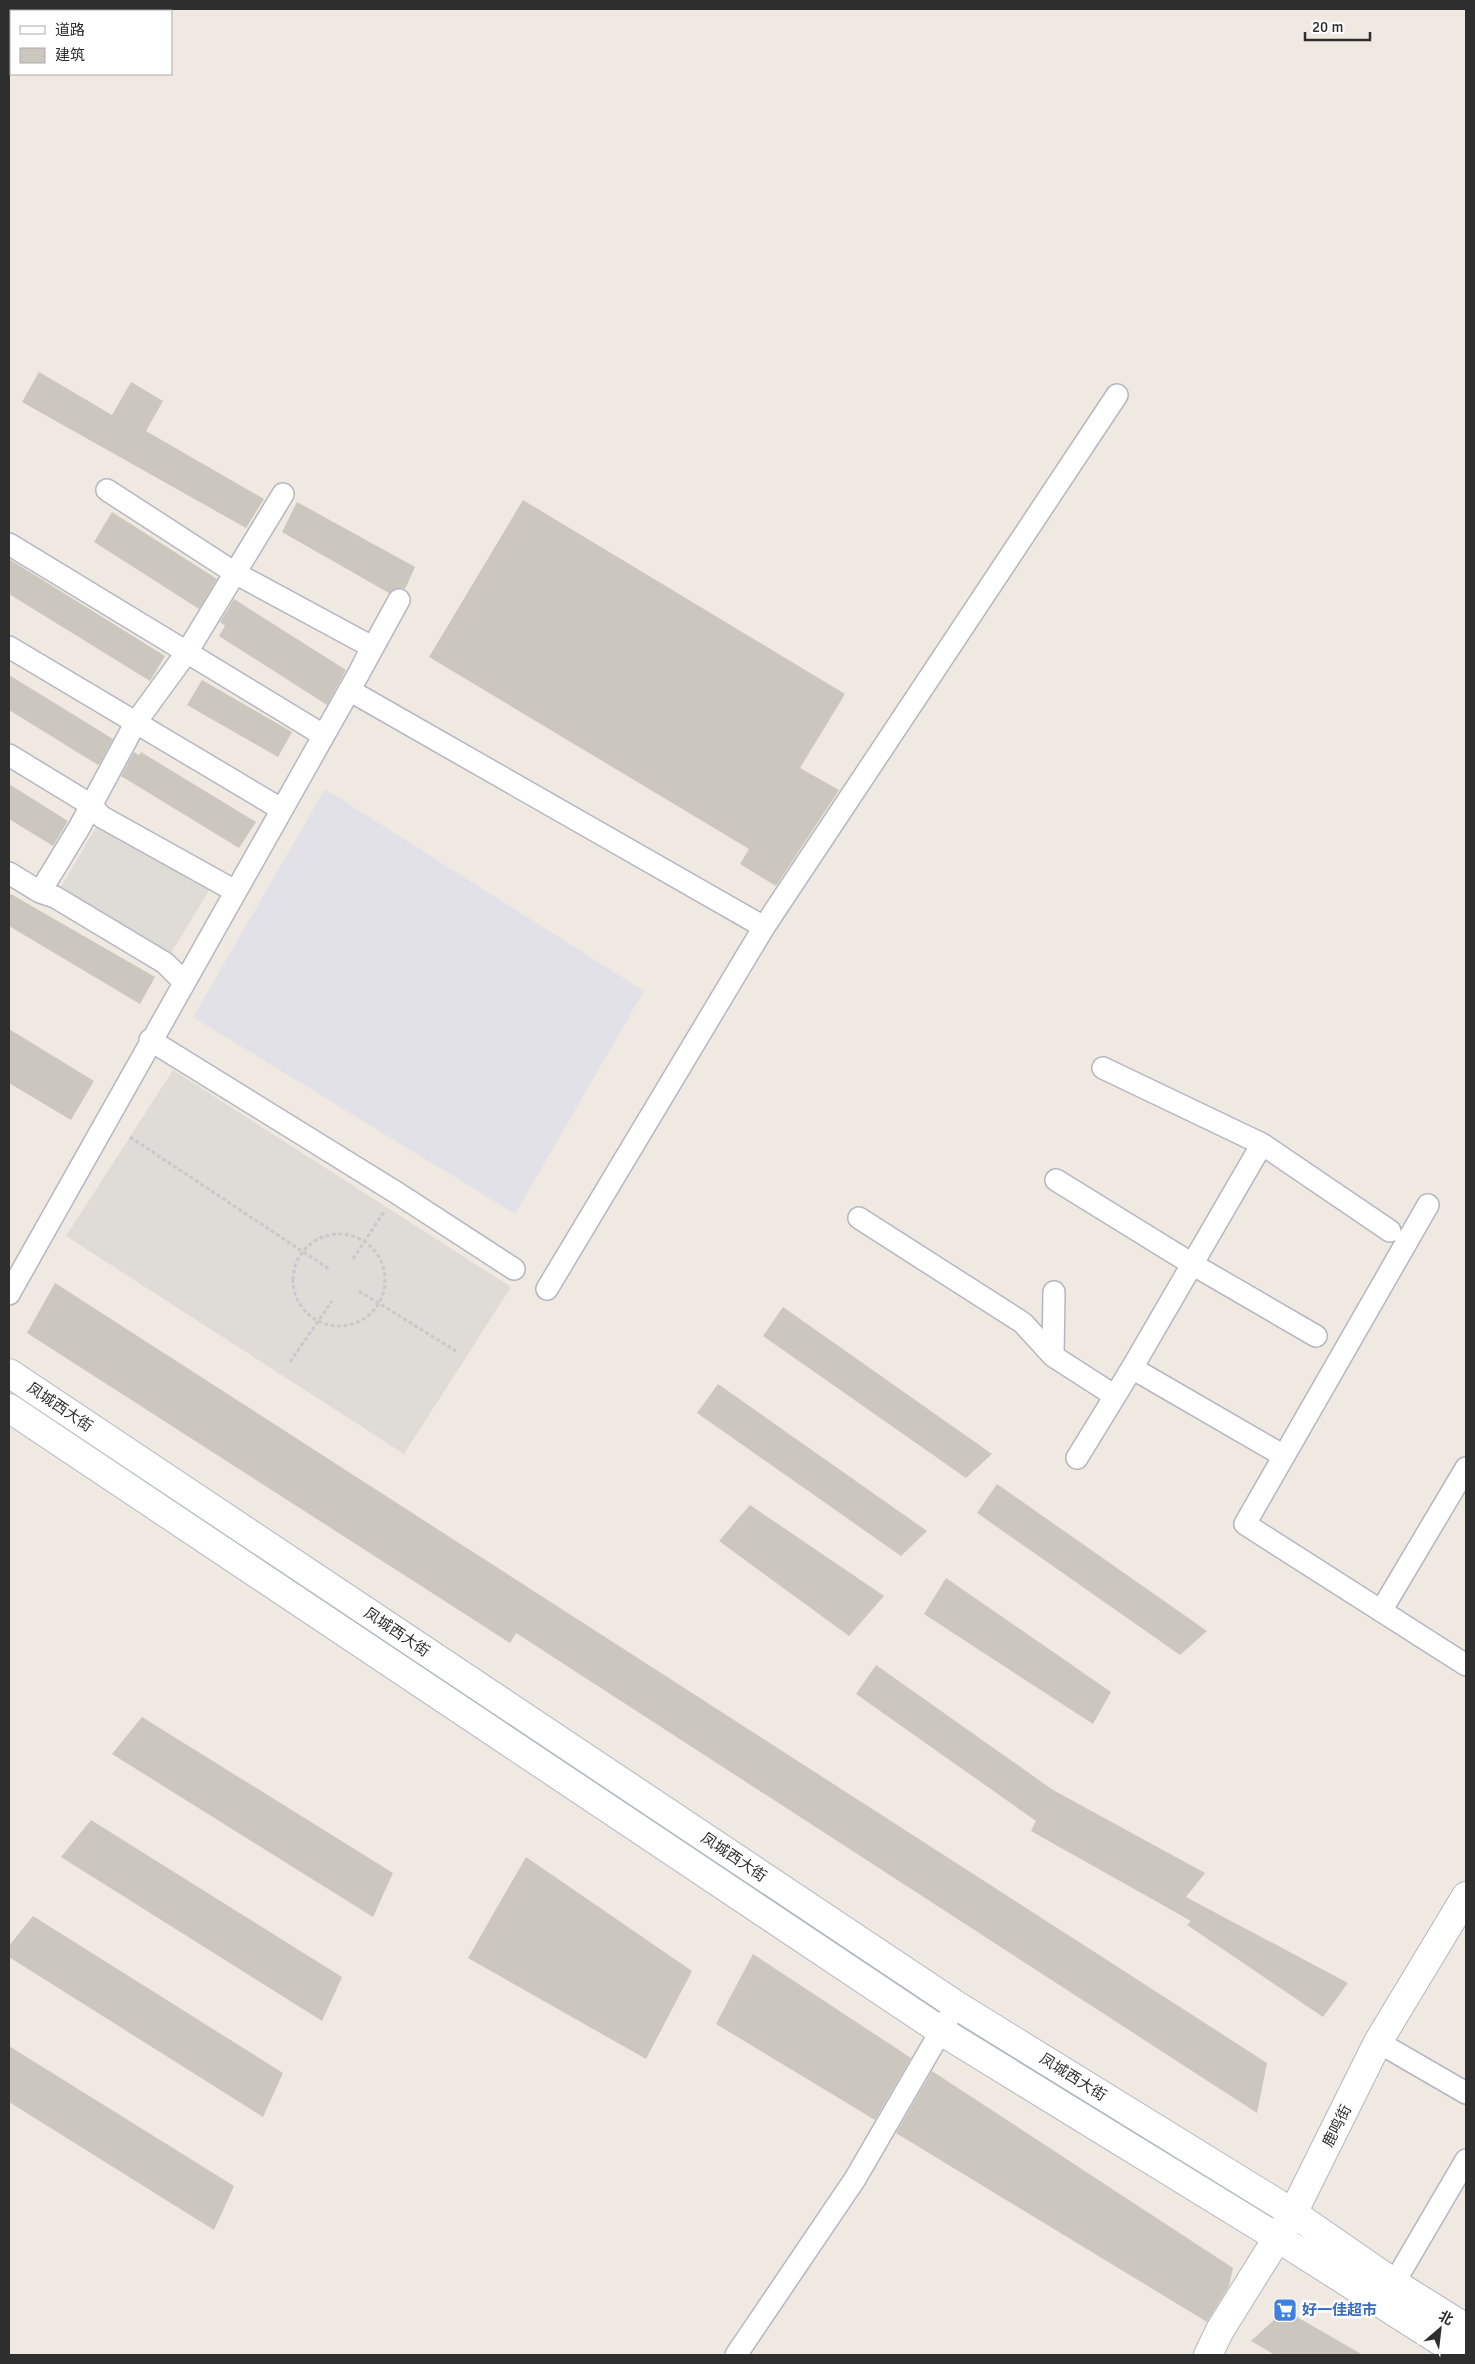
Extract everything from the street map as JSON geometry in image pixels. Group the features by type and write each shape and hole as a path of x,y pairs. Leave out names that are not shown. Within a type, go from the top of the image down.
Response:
{"main road":[{"name":"凤城西大街","path":"9,1373 956,2005 1293,2213 1394,2282 1466,2328"},
{"name":"凤城西大街","path":"9,1408 941,2031 1278,2238 1462,2355"},
{"name":"鹿鸣街","path":"1208,2355 1220,2330 1293,2213 1378,2042 1466,1896"}],"street":[{"path":"546,1289 764,927 1117,395"},
{"path":"107,490 236,572 372,647 354,682"},
{"path":"40,892 92,805 136,722 187,652 283,494"},
{"path":"9,544 324,734"},
{"path":"9,1294 150,1040 400,600"},
{"path":"9,647 282,808"},
{"path":"354,682 764,927"},
{"path":"9,755 92,805 102,818 235,891"},
{"path":"9,873 40,892 55,897 165,963 184,982"},
{"path":"150,1040 397,1192 514,1269"},
{"path":"1103,1068 1262,1144 1390,1231"},
{"path":"1077,1458 1132,1368 1262,1144"},
{"path":"1056,1180 1192,1264 1316,1336"},
{"path":"1428,1205 1245,1524 1466,1664"},
{"path":"859,1218 1023,1323 1053,1356 1115,1396"},
{"path":"1053,1356 1054,1292"},
{"path":"1132,1368 1284,1456"},
{"path":"1381,1611 1466,1468"},
{"path":"736,2355 855,2179 956,2005"},
{"path":"1378,2042 1466,2093"},
{"path":"1394,2282 1466,2160"}],"path":[{"path":"130,1137 329,1269"},
{"path":"352,1259 397,1192"},
{"path":"338,1234 352,1236 364,1241 375,1250 382,1262 386,1276 384,1290 379,1303 370,1314 359,1322 346,1326 332,1326 308,1314 299,1303 294,1290 293,1277 296,1264 302,1252 312,1242 324,1236 338,1234"},
{"path":"359,1291 456,1351"},
{"path":"290,1362 332,1301"}],"shaded area":[{"path":"325,789 644,991 515,1214 193,1017"},
{"path":"102,817 213,884 165,963 55,897"},
{"path":"173,1070 511,1287 404,1454 66,1236"}],"building":[{"path":"39,372 112,415 131,382 163,401 146,431 264,499 246,528 22,402"},
{"path":"523,500 845,694 800,768 839,790 776,886 740,864 749,849 429,657"},
{"path":"297,502 415,567 405,589 398,588 389,593 282,532"},
{"path":"112,512 217,579 199,609 94,542"},
{"path":"9,559 165,656 150,681 9,594"},
{"path":"234,599 346,670 327,705 219,636 225,626 220,622"},
{"path":"9,675 113,739 100,763 98,765 9,710"},
{"path":"202,680 292,732 278,757 187,705"},
{"path":"134,752 139,755 141,752 256,822 239,848 121,776"},
{"path":"9,784 68,821 53,846 9,819"},
{"path":"9,893 155,977 140,1004 9,926"},
{"path":"9,1029 94,1081 71,1120 9,1083"},
{"path":"55,1283 1267,2063 1257,2113 516,1633 510,1643 27,1333"},
{"path":"783,1307 992,1454 966,1478 763,1336"},
{"path":"718,1384 927,1531 901,1556 697,1413"},
{"path":"997,1484 1207,1631 1180,1655 977,1513"},
{"path":"750,1505 884,1596 849,1636 719,1541"},
{"path":"946,1578 1111,1692 1093,1724 924,1614"},
{"path":"876,1665 1053,1790 1205,1873 1186,1897 1348,1983 1323,2017 1187,1925 1191,1921 1031,1831 1036,1821 856,1694"},
{"path":"142,1717 393,1873 373,1917 112,1754"},
{"path":"91,1820 342,1977 322,2021 61,1857"},
{"path":"526,1857 692,1971 646,2059 468,1958"},
{"path":"33,1916 283,2073 263,2117 9,1957 9,1946"},
{"path":"753,1954 911,2058 875,2120 716,2024"},
{"path":"9,2046 234,2186 214,2230 9,2102"},
{"path":"932,2071 1233,2268 1229,2286 1207,2322 896,2133"},
{"path":"1285,2310 1363,2355 1275,2355 1251,2341"}],"place":[{"name":"好一佳超市","path":"1285,2310"}]}
